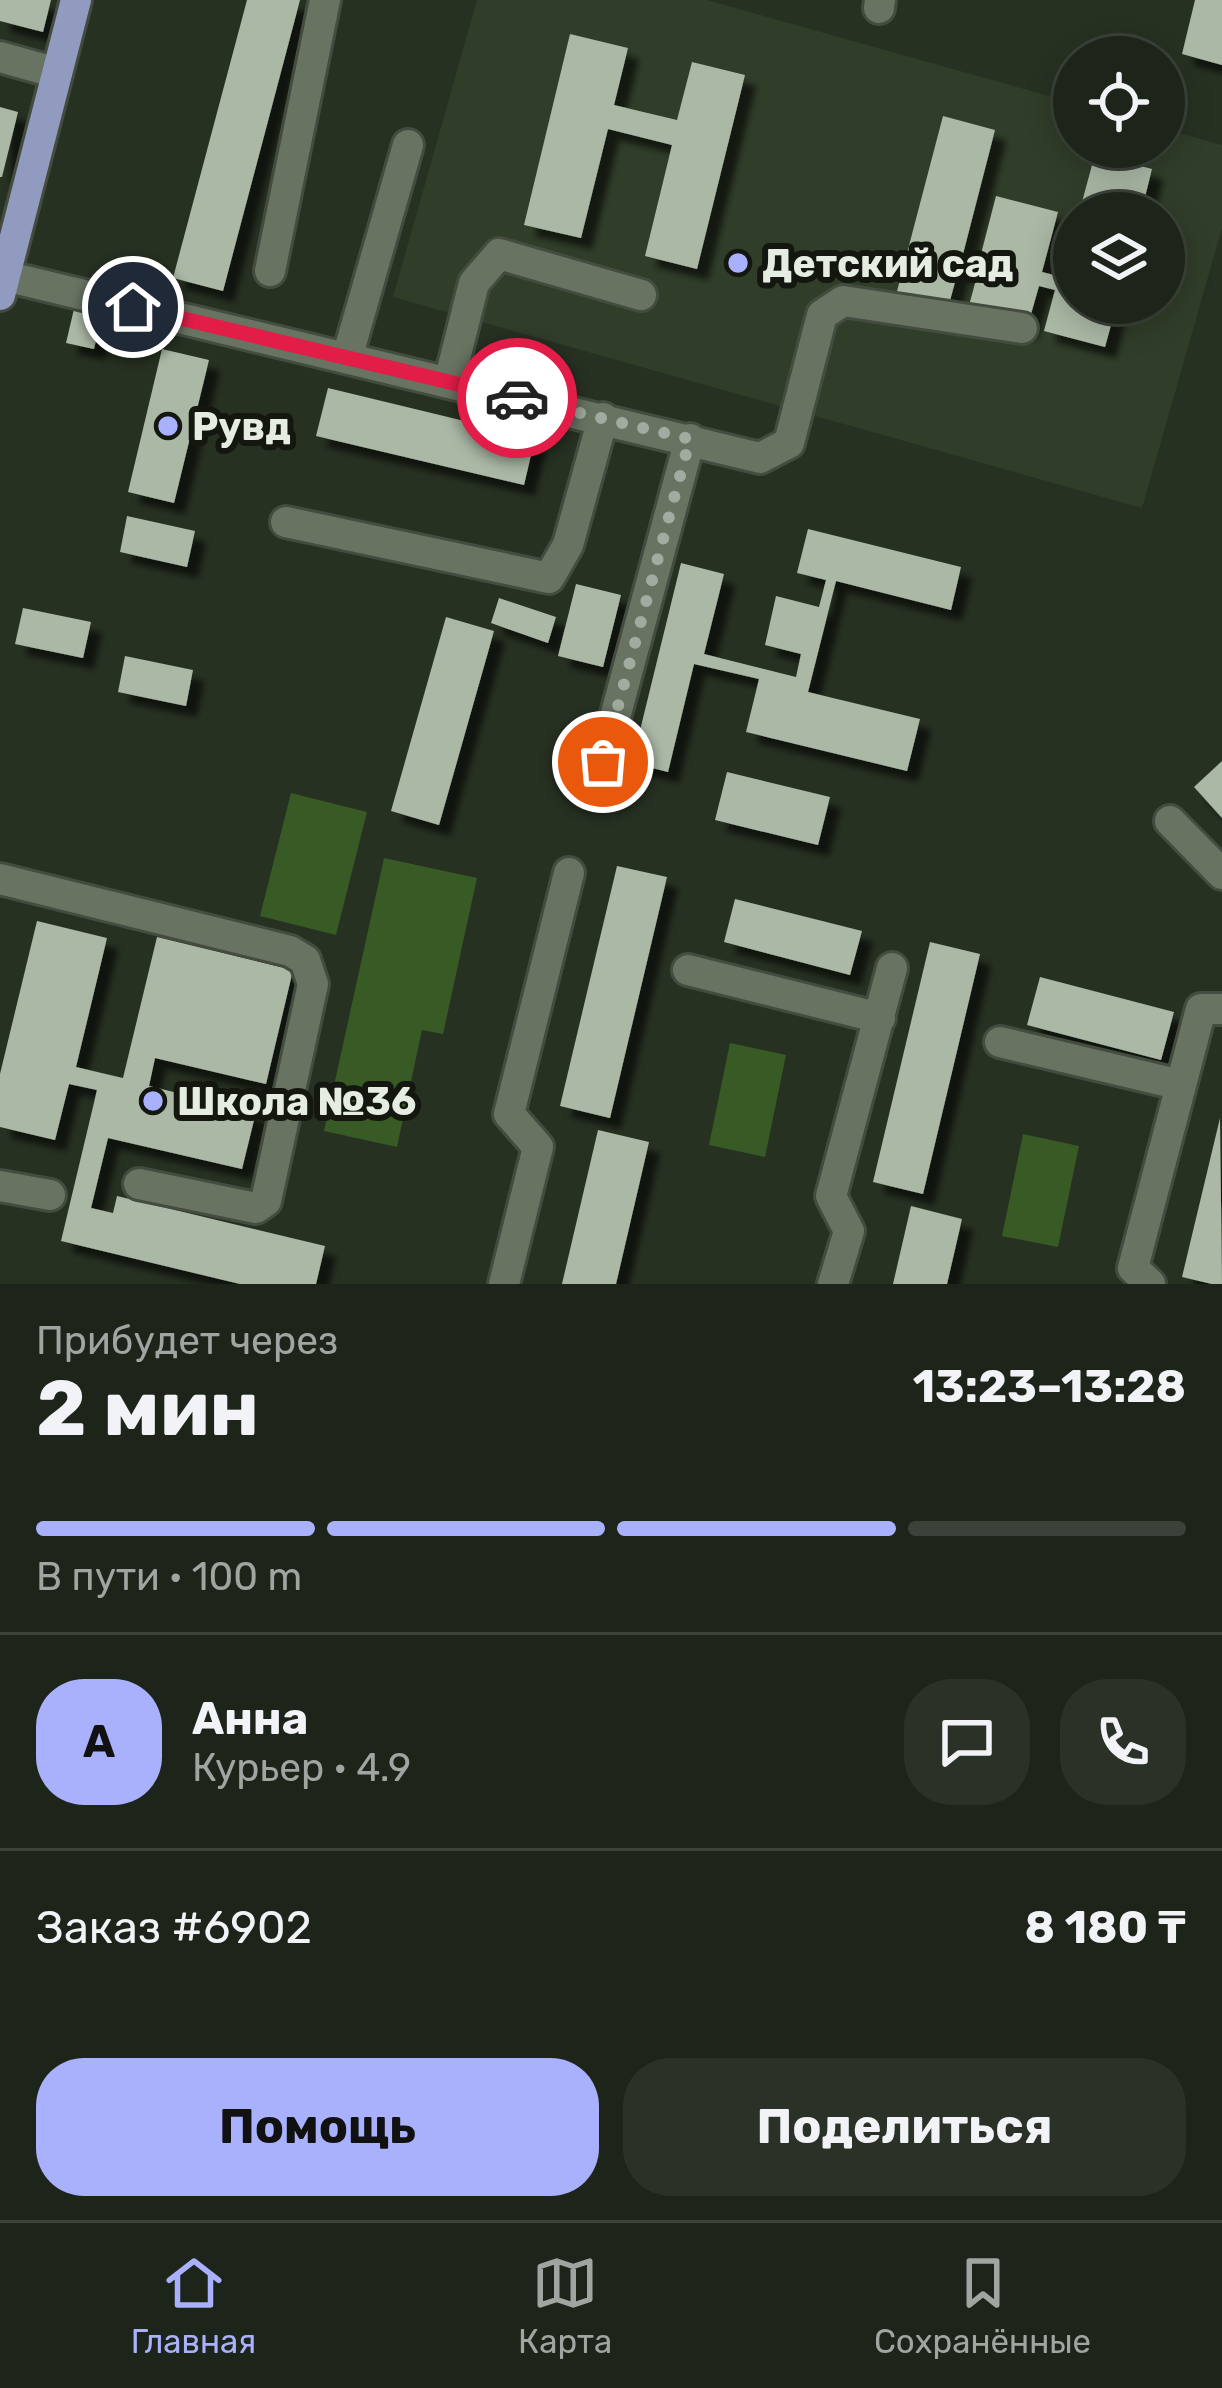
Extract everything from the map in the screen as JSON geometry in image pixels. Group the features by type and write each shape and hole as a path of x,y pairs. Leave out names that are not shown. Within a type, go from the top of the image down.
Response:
{"main road":[{"path":"2,286 76,0"}],"street":[{"path":"270,271 325,0"},
{"path":"0,57 57,73"},
{"path":"347,358 408,145"},
{"path":"449,382 474,283 499,254 641,295"},
{"path":"2,286 347,358 760,458 783,449 822,315 843,301 1022,328"},
{"path":"286,522 549,578 568,545 603,418"},
{"path":"603,762 690,439"},
{"path":"1171,821 1222,874"},
{"path":"504,1284 538,1147 508,1114 568,873"},
{"path":"2,885 290,951 305,960 313,984 266,1202 256,1208 139,1184"},
{"path":"833,1284 849,1231 832,1196 892,968"},
{"path":"688,970 880,1018"},
{"path":"1150,1284 1133,1268 1201,1009 1222,1009"},
{"path":"1000,1042 1181,1085"},
{"path":"0,1186 50,1196"}],"shaded area":[{"name":"Детский сад","path":"477,0 707,0 1053,97 1053,168 1185,168 1185,135 1222,145 1222,228 1142,508 393,297"}],"green space":[{"path":"291,793 367,812 336,935 260,916"},
{"path":"384,858 477,878 443,1034 422,1030 397,1147 324,1131"},
{"path":"730,1043 786,1055 765,1157 709,1145"},
{"path":"1023,1134 1079,1146 1058,1247 1002,1236"}],"building":[{"path":"0,0 51,0 43,32 0,21"},
{"path":"247,0 300,0 223,291 173,278"},
{"path":"1195,0 1222,0 1222,65 1185,55"},
{"path":"570,34 628,48 614,105 677,120 692,62 745,75 697,269 645,256 672,145 608,129 581,238 524,225"},
{"path":"0,107 18,112 2,177 0,177"},
{"path":"943,116 995,130 963,254 980,258 996,196 1053,211 1042,272 1053,275 1053,290 1039,286 1027,328 967,313 977,276 958,271 948,308 896,295"},
{"path":"1091,168 1152,169 1146,192 1085,192"},
{"path":"1053,297 1053,324 1111,324 1105,347 1044,331"},
{"path":"74,309 102,316 94,349 66,343"},
{"name":"Рувд","path":"162,349 209,360 174,503 128,492"},
{"path":"328,388 535,438 524,485 316,436"},
{"path":"127,516 195,531 187,567 120,552"},
{"path":"808,529 961,567 951,610 836,581 808,692 920,719 907,771 746,732 759,679 694,664 668,772 632,763 681,563 724,574 704,654 796,677 801,654 765,645 776,596 819,607 826,580 797,573"},
{"path":"576,584 621,595 603,667 558,656"},
{"path":"499,598 556,617 548,643 491,623"},
{"path":"23,608 91,622 83,658 15,644"},
{"path":"446,617 494,631 439,825 391,811"},
{"path":"125,656 193,670 186,706 118,692"},
{"path":"1222,761 1222,818 1194,787"},
{"path":"727,772 830,797 818,845 715,820"},
{"path":"617,866 667,877 610,1118 560,1106"},
{"path":"735,899 862,931 850,975 724,942"},
{"name":"Школа №36","path":"37,921 107,938 76,1067 123,1078 157,937 293,970 266,1084 155,1058 149,1086 256,1112 242,1169 108,1138 91,1208 113,1213 117,1196 325,1246 316,1284 240,1284 61,1241 97,1090 69,1084 55,1140 0,1127 0,1074"},
{"path":"930,942 980,954 923,1194 873,1182"},
{"path":"1040,977 1174,1012 1161,1060 1027,1025"},
{"path":"1220,1118 1222,1284 1212,1284 1182,1277"},
{"path":"598,1130 649,1142 616,1284 562,1284"},
{"path":"911,1206 962,1219 947,1284 893,1284"}],"way so far":[{"path":"517,398 690,439 603,762"}],"place":[{"name":"Детский сад","path":"738,263"},
{"name":"Рувд","path":"168,426"},
{"name":"Школа №36","path":"153,1101"}],"route":[{"path":"133,307 517,398"}]}
